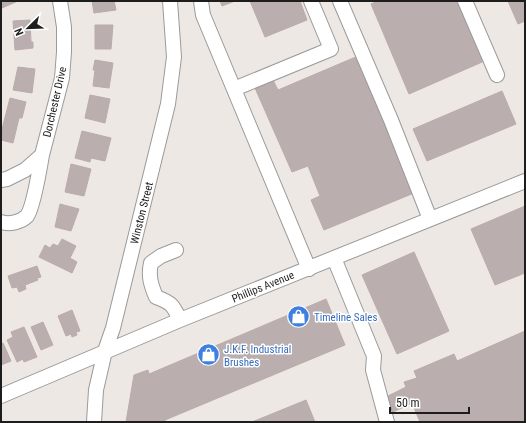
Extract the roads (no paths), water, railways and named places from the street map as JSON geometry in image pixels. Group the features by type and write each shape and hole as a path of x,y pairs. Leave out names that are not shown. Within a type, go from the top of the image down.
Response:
{"street":[{"name":"Dorchester Drive","path":"1,222 14,223 27,215 32,202 42,155 62,78 64,27 60,1"},
{"name":"Winston Street","path":"94,422 96,390 105,351 114,328 168,104 174,57 170,1"},
{"path":"201,1 203,15 309,269"},
{"path":"234,89 331,49 311,1"},
{"path":"340,1 391,120 430,219"},
{"path":"465,1 497,75"},
{"path":"1,180 7,179 25,170 42,155"},
{"name":"Phillips Avenue","path":"1,396 180,320 525,181"},
{"path":"176,250 161,256 151,263 149,272 150,282 156,297 167,301 174,306 180,320"},
{"path":"334,258 374,356 373,370 387,422"}],"place":[{"name":"Timeline Sales","path":"299,317"},
{"name":"J.K.F. Industrial Brushes","path":"208,355"}]}
